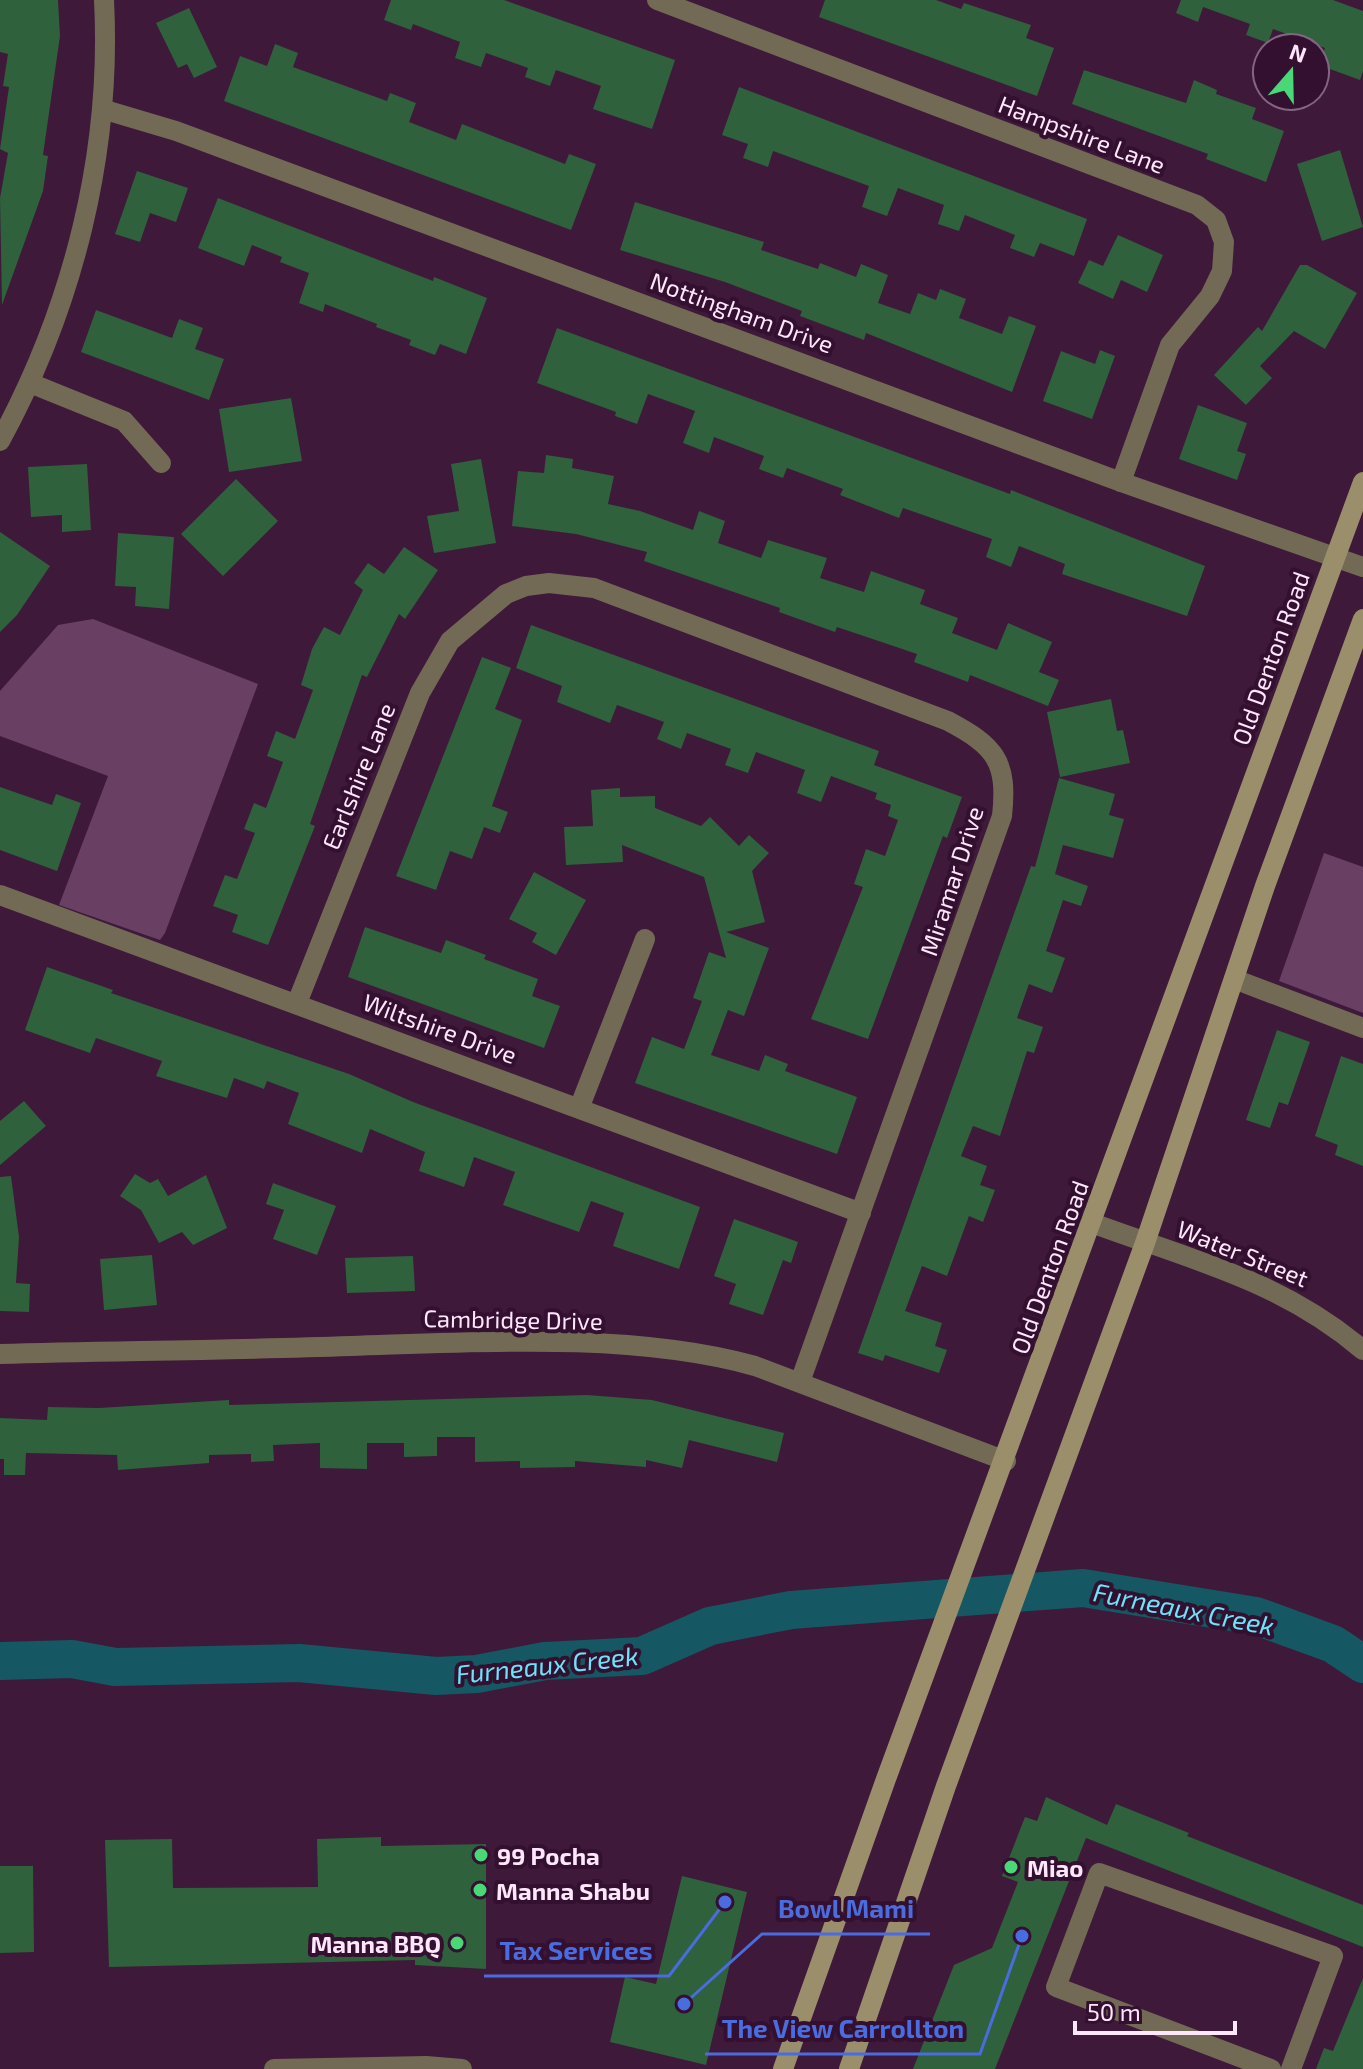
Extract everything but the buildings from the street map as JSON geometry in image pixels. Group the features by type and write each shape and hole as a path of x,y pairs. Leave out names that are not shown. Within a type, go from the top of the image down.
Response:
{"main road":[{"name":"Old Denton Road","path":"783,2069 981,1519 1006,1461 1363,482"},
{"path":"849,2069 946,1786 1145,1243 1234,979 1363,619"}],"street":[{"path":"0,441 30,383 79,249 102,109 104,0"},
{"name":"Hampshire Lane","path":"657,0 1197,205 1216,220 1224,242 1222,271 1210,296 1170,345 1121,482"},
{"name":"Nottingham Drive","path":"102,109 176,131 1121,482 1363,567"},
{"path":"30,383 124,421 161,463"},
{"name":"Miramar Drive","path":"506,594 549,583 594,588 948,721 973,734 996,757 1003,772 1002,816 800,1382"},
{"name":"Earlshire Lane","path":"297,1003 420,693 450,641 506,594"},
{"name":"Wiltshire Drive","path":"0,895 580,1106 861,1213"},
{"path":"580,1106 645,939"},
{"path":"1234,979 1363,1028"},
{"name":"Water Street","path":"1092,1223 1273,1289 1326,1319 1363,1350"},
{"name":"Cambridge Drive","path":"0,1354 463,1342 661,1347 715,1354 800,1382 1006,1461"},
{"path":"1271,2069 1056,1987 1099,1873 1333,1956 1291,2069"},
{"path":"274,2069 426,2066 462,2069"}],"shaded area":[{"path":"93,619 258,684 160,940 59,905 108,776 0,736 0,691 58,625"},
{"path":"1324,853 1363,867 1363,1013 1279,981"}],"waterway":[{"name":"Furneaux Creek","path":"0,1661 72,1659 115,1667 299,1663 436,1676 477,1674 545,1661 642,1656 710,1626 791,1610 1083,1588 1256,1616 1333,1644 1363,1664"}],"place":[{"name":"99 Pocha","path":"481,1855"},
{"name":"Miao","path":"1011,1867"},
{"name":"Manna Shabu","path":"480,1890"},
{"name":"Tax Services","path":"725,1902"},
{"name":"The View Carrollton","path":"1022,1936"},
{"name":"Manna BBQ","path":"457,1943"},
{"name":"Bowl Mami","path":"684,2004"}]}
